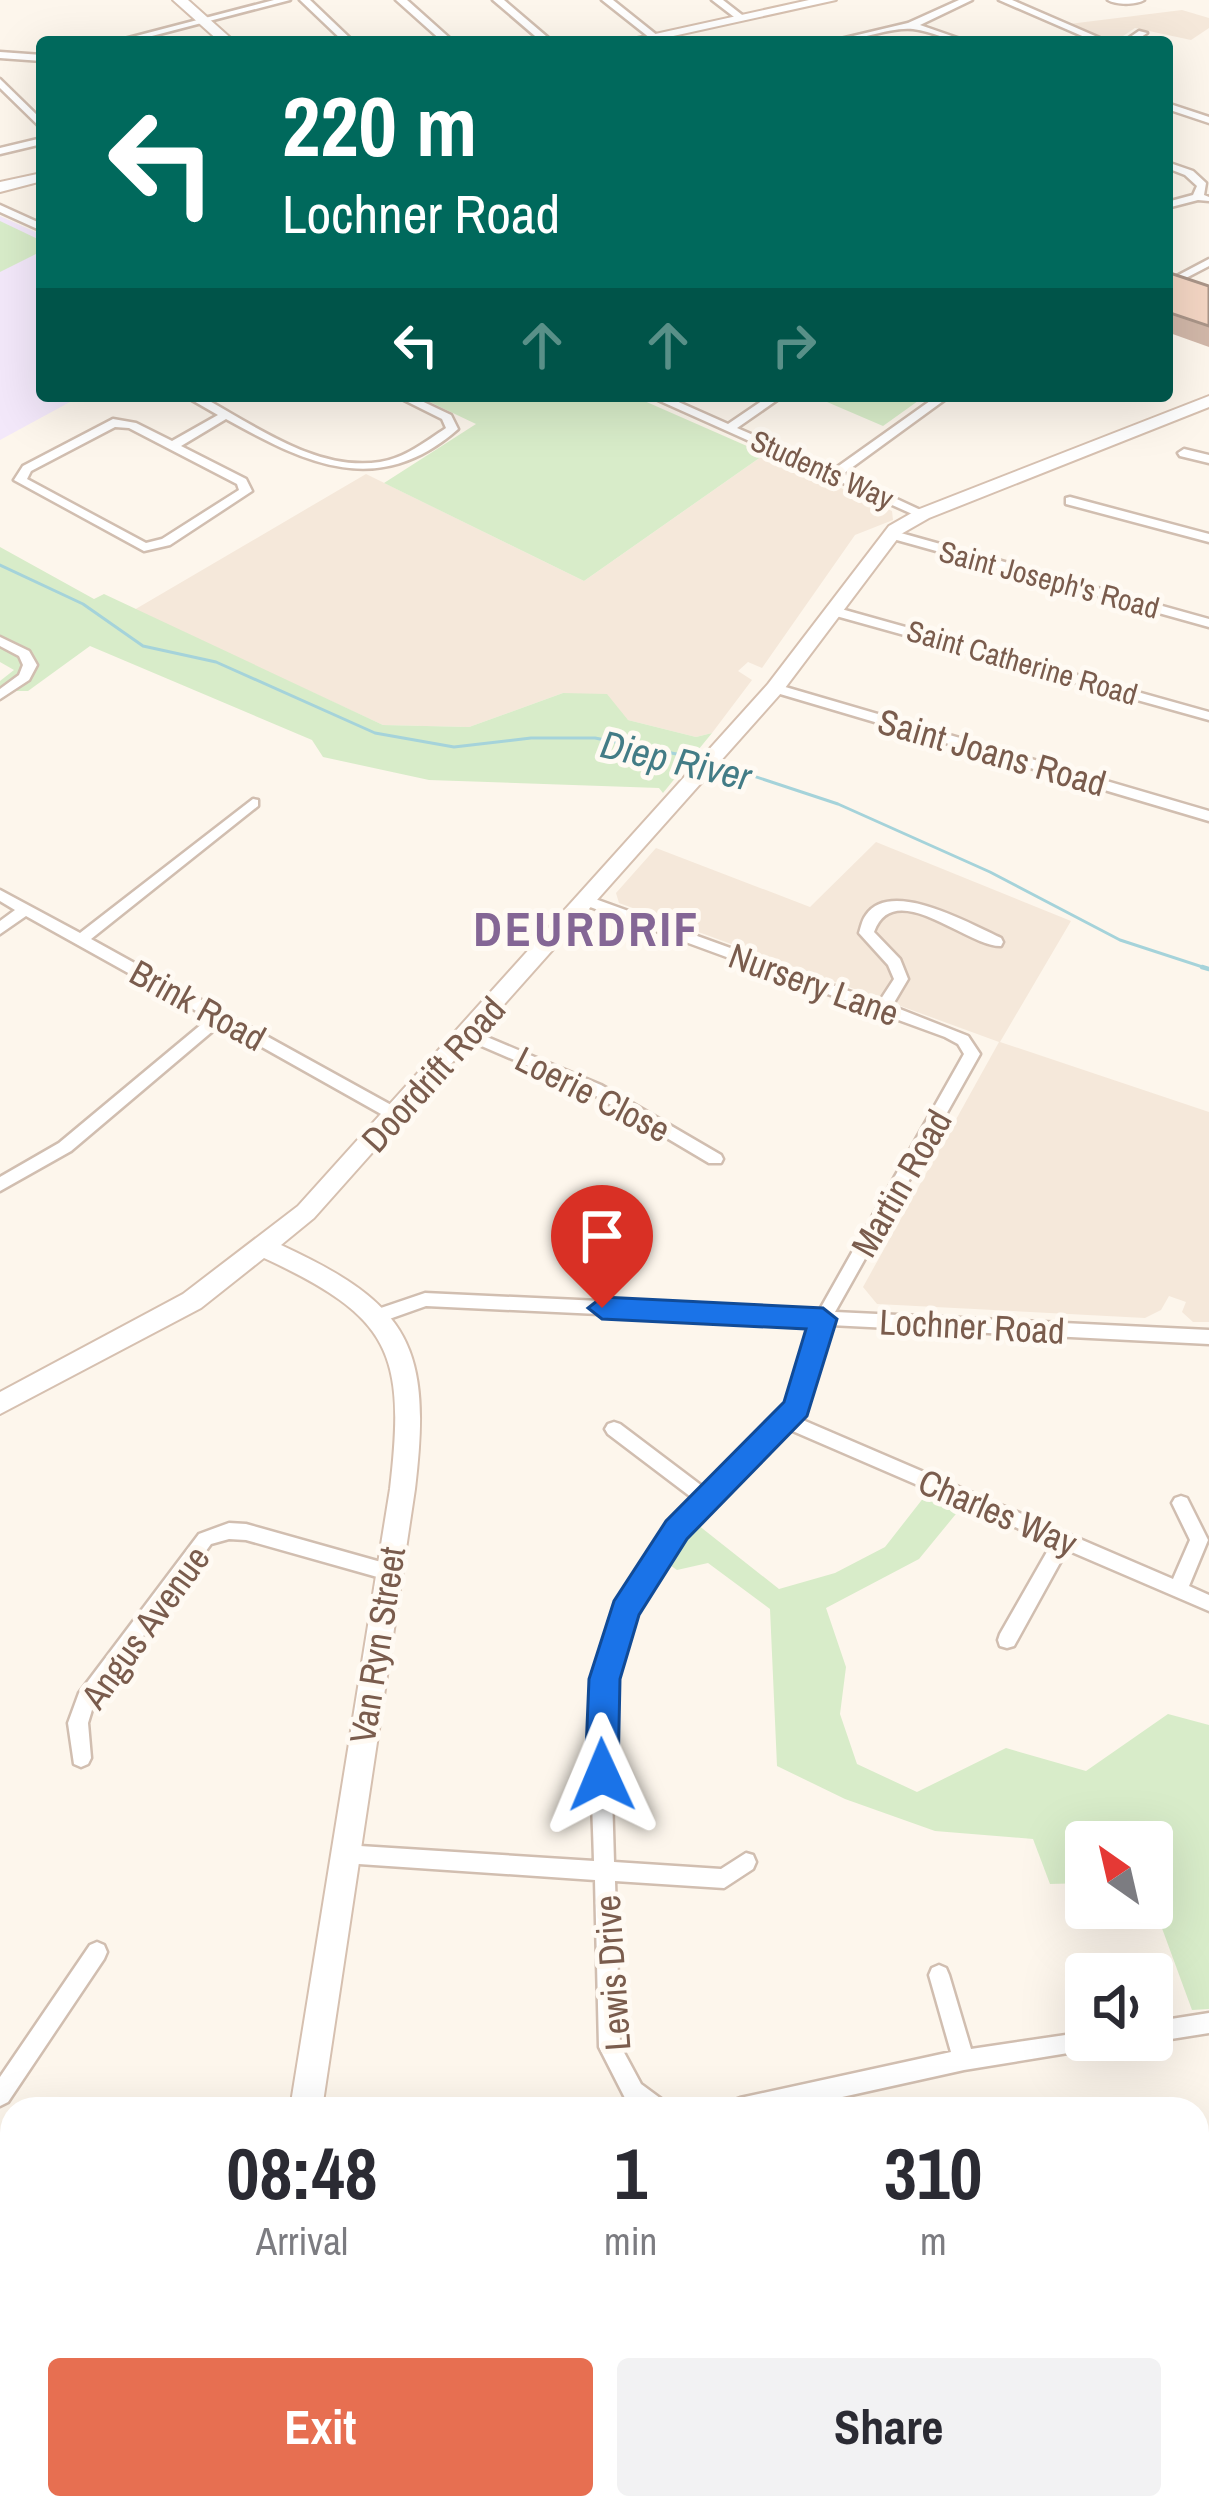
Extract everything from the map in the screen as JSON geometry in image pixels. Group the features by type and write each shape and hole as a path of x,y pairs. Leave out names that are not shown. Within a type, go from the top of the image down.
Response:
{"street":[{"path":"180,0 221,36"},
{"path":"140,36 285,0"},
{"path":"305,0 344,36"},
{"path":"401,0 442,36"},
{"path":"498,0 541,36"},
{"path":"607,0 653,36 829,0"},
{"path":"717,0 742,18"},
{"path":"861,36 911,25 967,0"},
{"path":"1004,0 1090,36"},
{"path":"1113,0 1138,0"},
{"path":"911,25 945,36"},
{"path":"1136,36 1142,32"},
{"path":"0,55 36,58"},
{"path":"0,82 36,120"},
{"path":"1173,110 1209,120"},
{"path":"0,151 36,142"},
{"path":"1173,167 1202,185 1204,198 1173,204"},
{"path":"0,187 36,178"},
{"path":"0,208 36,225"},
{"path":"1173,276 1209,262"},
{"path":"1173,276 1209,288"},
{"name":"Doordrift Road","path":"0,1404 161,1320 266,1248 330,1188 776,688 890,535 923,514 1209,400"},
{"path":"203,402 335,467 363,469 399,464 448,434 453,425 447,417 415,402"},
{"name":"Students Way","path":"669,402 923,514"},
{"path":"729,428 768,402"},
{"path":"834,475 936,402"},
{"path":"172,446 227,414"},
{"path":"125,422 172,446 242,482 246,491 158,546 136,545 20,480 27,469 113,423 125,422"},
{"path":"1184,453 1209,459"},
{"path":"1070,501 1209,538"},
{"name":"Saint Joseph's Road","path":"890,535 1209,623"},
{"name":"Saint Catherine Road","path":"834,610 1209,716"},
{"path":"0,641 29,662 20,681 0,695"},
{"name":"Saint Joans Road","path":"776,688 1209,816"},
{"path":"81,940 253,802"},
{"name":"Brink Road","path":"0,896 396,1115"},
{"name":"Nursery Lane","path":"587,901 950,1033 970,1046"},
{"path":"882,1009 901,979 896,963 866,933 868,921 883,907 909,905 996,942"},
{"path":"0,929 25,909"},
{"path":"0,1185 65,1147 220,1017"},
{"name":"Loerie Close","path":"469,1034 596,1089 715,1159"},
{"name":"Martin Road","path":"823,1319 971,1062 970,1046"},
{"name":"Van Ryn Street","path":"266,1248 344,1287 378,1316 405,1370 408,1400 388,1572 307,2097"},
{"name":"Lochner Road","path":"378,1316 425,1299 1209,1337"},
{"name":"Lewis Drive","path":"639,2097 610,2047 600,1727 610,1656 625,1610 648,1568 797,1408 823,1319"},
{"name":"Charles Way","path":"788,1421 1209,1603"},
{"path":"614,1429 708,1500"},
{"path":"1178,1590 1199,1540 1180,1503"},
{"name":"Angus Avenue","path":"81,1758 78,1723 86,1700 205,1539 220,1532 246,1532 388,1572"},
{"path":"1007,1640 1063,1540"},
{"path":"344,1854 724,1879 746,1862"},
{"path":"0,2096 97,1952"},
{"path":"939,1975 964,2060"},
{"path":"1173,2029 1209,2024"},
{"path":"795,2097 964,2060 1065,2045"}],"shaded area":[{"path":"1182,10 1209,18 1209,28 1191,40 1135,28 1123,36 1099,36 1069,24"},
{"path":"0,216 36,232 36,402 70,402 0,440"},
{"path":"765,454 892,511 893,520 855,535 762,668 748,662 738,671 752,680 712,733 696,737 628,720 563,693 469,727 383,725 134,610 366,474 584,581"},
{"path":"876,842 1071,921 1000,1042 1209,1112 1209,1322 1193,1322 1182,1312 1186,1302 1169,1296 1161,1310 1145,1318 877,1304 863,1287 999,1042 619,903 616,893 656,848 810,907"}],"green space":[{"path":"0,221 36,238 36,254 0,272"},
{"path":"430,402 647,402 765,454 584,581 384,483 476,424"},
{"path":"827,402 917,402 883,426"},
{"path":"0,547 94,599 104,594 383,725 469,727 563,693 607,694 628,720 696,737 712,733 663,793 659,788 429,780 323,757 312,740 90,646 28,691 0,691 0,681 14,670 0,662"},
{"path":"928,1492 960,1509 919,1559 826,1608 846,1667 840,1714 857,1764 917,1792 1006,1748 1086,1771 1168,1714 1209,1725 1209,2009 1192,2010 1162,1929 1173,1929 1173,1821 1065,1821 1065,1884 1050,1884 1033,1839 935,1831 845,1799 777,1766 770,1609 708,1563 677,1570 664,1561 698,1525 779,1589 835,1573 885,1547"}],"building":[{"path":"1173,274 1209,286 1209,326 1173,314"}],"waterway":[{"name":"Diep River","path":"0,565 83,604 143,646 216,662 375,733 454,747 531,738 595,738 707,760"},
{"name":"Diep River","path":"717,764 838,804 990,872 1120,940 1209,969 1202,967"}],"district":[{"name":"DEURDRIF","path":"587,929"}],"route":[{"path":"602,1308 823,1319 797,1408 676,1530 625,1610 605,1679 602,1775"}]}
